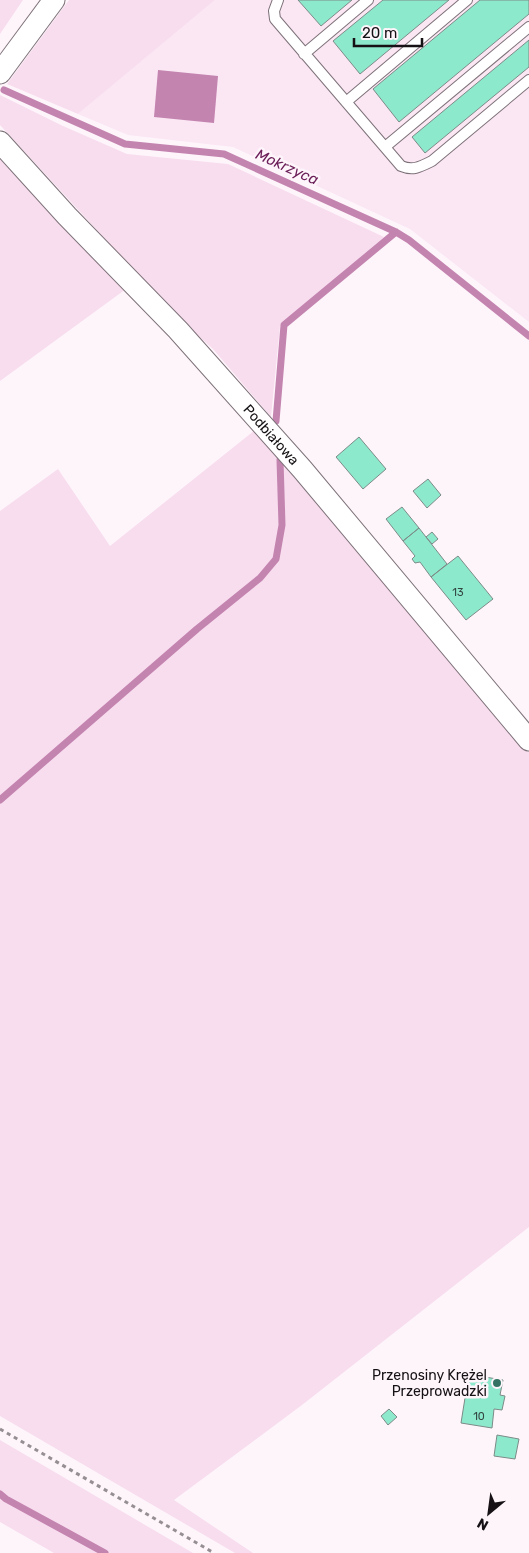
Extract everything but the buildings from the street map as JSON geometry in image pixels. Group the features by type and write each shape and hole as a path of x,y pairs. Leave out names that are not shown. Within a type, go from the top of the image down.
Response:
{"street":[{"path":"0,73 54,0"},
{"name":"Podbiałowa","path":"0,142 67,216 161,311 289,455 529,740"}],"lane":[{"path":"278,0 274,11 275,19 401,166 410,170 432,161 529,80"},
{"path":"304,54 368,0"},
{"path":"346,102 467,0"},
{"path":"385,147 529,28"}],"path":[{"path":"0,1429 214,1553"}],"shaded area":[{"path":"0,0 23,0 0,34"},
{"path":"69,0 215,0 78,114 7,84"},
{"path":"215,0 529,0 529,322 410,229 233,147 128,135 78,114"},
{"path":"158,70 218,76 214,123 154,117"},
{"path":"0,95 63,126 127,154 228,164 384,237 280,326 271,417 213,349 176,316 0,125"},
{"path":"0,159 126,289 0,381"},
{"path":"255,430 293,472 529,751 529,1227 302,1405 174,1500 253,1553 235,1553 0,1416 0,511 58,469 110,546"},
{"path":"0,1440 193,1553 54,1553 0,1522"}],"waterway":[{"name":"Mokrzyca","path":"4,90 125,144 224,154 396,232 409,240 529,336"},
{"path":"276,421 284,325 396,232"},
{"path":"0,800 197,629 260,578 276,559 282,525 280,460"},
{"path":"0,1494 105,1553"}],"place":[{"name":"Przenosiny Krężel Przeprowadzki","path":"497,1383"}]}
